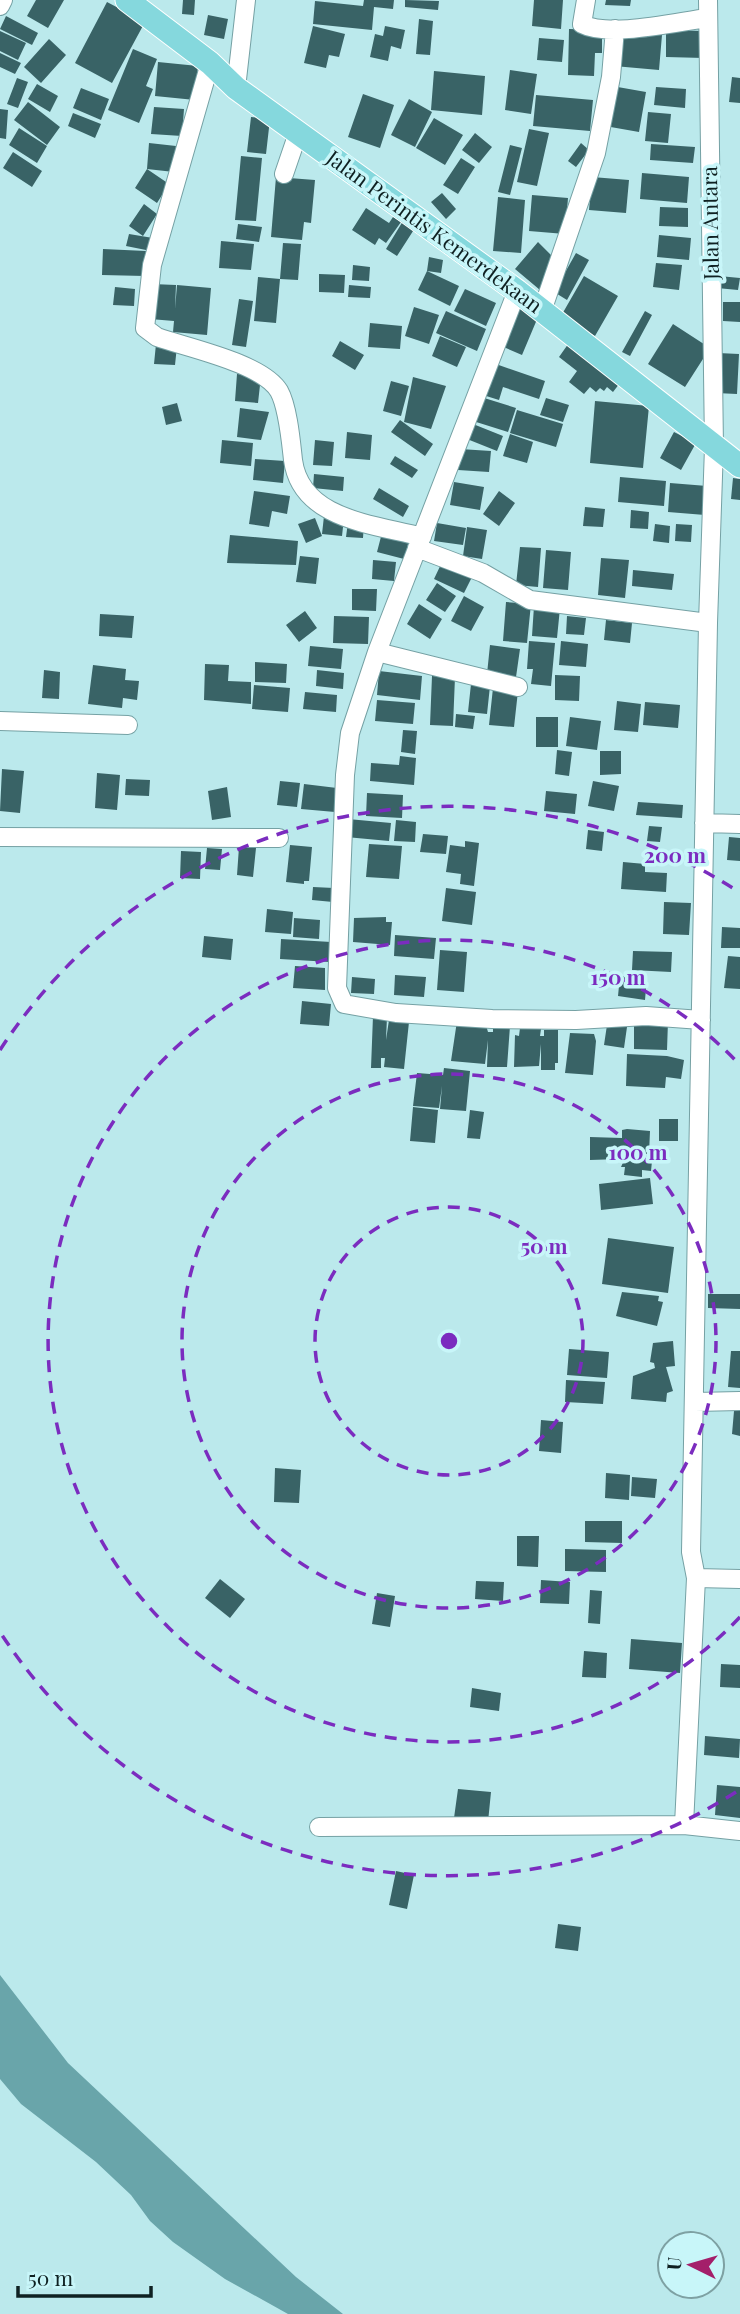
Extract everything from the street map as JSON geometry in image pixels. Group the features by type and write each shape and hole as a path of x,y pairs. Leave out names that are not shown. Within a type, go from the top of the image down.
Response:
{"main road":[{"name":"Jalan Perintis Kemerdekaan","path":"127,0 210,64 236,88 517,291 740,466"}],"street":[{"path":"0,6 3,0"},
{"path":"236,88 246,0"},
{"path":"586,0 582,24 591,29 615,29 708,9"},
{"name":"Jalan Antara","path":"684,1825 696,1578 691,1552 708,623 714,447 708,9"},
{"path":"542,311 596,153 611,77 615,29"},
{"path":"210,64 152,265 145,328 157,337 263,376 279,392 295,476 308,495 329,512 419,542 483,573 530,600 708,623"},
{"path":"284,174 298,133"},
{"path":"517,291 377,652 350,733 346,752 337,988 344,1004 396,1013 492,1019 576,1020 646,1016 701,1020"},
{"path":"377,652 519,687"},
{"path":"0,721 128,725"},
{"path":"704,823 740,824"},
{"path":"0,837 279,838"},
{"path":"695,1402 740,1401"},
{"path":"696,1578 740,1579"},
{"path":"319,1827 684,1825 740,1831"}],"water":[{"path":"0,1975 68,2063 296,2277 343,2314 288,2314 225,2279 173,2242 150,2221 131,2195 96,2162 21,2104 0,2079"}],"building":[{"path":"36,0 64,0 48,28 27,16"},
{"path":"183,0 195,0 194,15 182,14"},
{"path":"364,0 394,0 393,9 374,7 372,30 313,24 315,1 363,6"},
{"path":"405,0 439,1 438,10 405,7"},
{"path":"534,0 563,0 561,29 532,26"},
{"path":"606,0 631,0 630,6 605,5"},
{"path":"107,2 145,22 112,83 75,63"},
{"path":"208,15 228,19 224,39 204,35"},
{"path":"6,16 38,33 32,45 0,29"},
{"path":"419,19 433,21 430,55 416,54"},
{"path":"313,26 345,34 339,57 329,55 326,68 304,63"},
{"path":"385,26 405,30 401,49 391,46 388,61 370,57 375,34 383,36"},
{"path":"569,29 602,30 602,53 595,53 594,76 568,75"},
{"path":"666,30 704,31 704,58 666,57"},
{"path":"0,31 26,43 18,60 0,51"},
{"path":"617,31 662,35 659,70 614,66"},
{"path":"539,38 564,40 562,62 537,60"},
{"path":"49,39 66,55 41,83 24,67"},
{"path":"133,49 157,59 146,86 153,89 139,123 108,110"},
{"path":"0,53 21,63 15,74 0,67"},
{"path":"158,62 198,66 195,100 155,96"},
{"path":"510,70 537,74 531,114 505,110"},
{"path":"434,71 485,76 482,115 431,110"},
{"path":"732,77 740,78 740,103 729,102"},
{"path":"17,78 28,82 18,108 7,104"},
{"path":"37,84 58,96 50,112 28,99"},
{"path":"612,86 646,92 639,132 605,126"},
{"path":"656,87 686,89 685,108 654,105"},
{"path":"81,88 109,99 101,120 73,108"},
{"path":"363,94 394,105 380,148 348,137"},
{"path":"536,95 593,100 590,131 533,126"},
{"path":"409,99 432,112 415,147 391,135"},
{"path":"28,102 60,127 47,145 14,120"},
{"path":"154,107 184,109 182,136 151,134"},
{"path":"0,109 8,110 6,139 0,138"},
{"path":"648,112 671,114 668,143 645,141"},
{"path":"73,113 101,124 95,138 68,126"},
{"path":"251,117 270,119 266,154 247,152"},
{"path":"434,118 463,135 445,165 416,148"},
{"path":"19,128 47,146 37,163 9,145"},
{"path":"529,129 549,133 537,186 517,182"},
{"path":"475,133 492,147 479,163 462,150"},
{"path":"149,143 176,146 174,172 147,169"},
{"path":"581,143 589,150 576,167 568,161"},
{"path":"651,144 695,147 693,163 650,160"},
{"path":"510,145 522,148 510,195 498,192"},
{"path":"13,152 42,171 32,187 3,168"},
{"path":"241,156 262,158 256,221 235,220"},
{"path":"461,158 475,167 458,194 443,185"},
{"path":"147,169 169,184 157,203 135,188"},
{"path":"642,173 689,177 687,203 640,199"},
{"path":"276,177 315,180 311,223 304,222 302,240 271,237"},
{"path":"592,177 629,180 626,213 589,210"},
{"path":"442,193 456,209 446,219 431,202"},
{"path":"532,195 568,198 565,234 529,231"},
{"path":"498,197 525,200 521,253 493,251"},
{"path":"144,204 157,214 143,236 129,226"},
{"path":"660,207 688,208 688,227 659,226"},
{"path":"366,208 389,223 393,217 401,222 386,243 379,238 375,245 352,230"},
{"path":"403,221 415,228 397,256 386,249"},
{"path":"238,224 262,227 259,242 236,239"},
{"path":"129,234 153,238 151,251 126,246"},
{"path":"659,235 691,238 689,260 657,257"},
{"path":"221,241 254,244 251,270 219,268"},
{"path":"538,242 557,261 540,290 515,269"},
{"path":"283,243 301,244 298,280 280,279"},
{"path":"103,249 146,251 145,276 102,275"},
{"path":"576,253 589,260 567,300 554,292"},
{"path":"429,257 443,260 441,273 427,271"},
{"path":"656,263 682,265 679,290 653,287"},
{"path":"353,265 370,267 369,281 352,280"},
{"path":"427,271 459,286 450,306 418,290"},
{"path":"319,274 345,275 344,293 319,292"},
{"path":"584,276 618,296 595,336 561,316"},
{"path":"719,276 740,278 738,290 717,288"},
{"path":"258,277 280,279 276,323 254,321"},
{"path":"152,284 176,285 175,309 177,285 211,288 207,335 173,332 174,321 150,319"},
{"path":"349,285 371,287 370,298 348,297"},
{"path":"115,287 135,289 134,306 113,305"},
{"path":"465,289 496,303 486,326 454,311"},
{"path":"239,299 253,301 246,347 232,345"},
{"path":"723,302 740,302 740,322 723,321"},
{"path":"414,307 439,315 429,344 405,336"},
{"path":"516,307 538,317 522,355 499,345"},
{"path":"446,311 486,329 477,351 436,333"},
{"path":"645,311 652,315 630,356 622,352"},
{"path":"370,323 402,326 400,349 368,347"},
{"path":"673,324 710,348 685,387 648,364"},
{"path":"440,336 466,347 457,367 432,356"},
{"path":"571,340 623,379 613,392 607,387 604,391 600,388 596,392 590,387 584,394 569,382 577,371 559,357"},
{"path":"340,341 364,355 355,370 332,356"},
{"path":"156,344 177,346 175,365 154,364"},
{"path":"718,353 739,354 737,394 716,393"},
{"path":"493,363 545,381 539,399 503,387 499,400 483,395"},
{"path":"237,374 261,376 258,403 235,401"},
{"path":"413,377 446,386 431,429 404,422"},
{"path":"391,381 409,386 401,416 383,411"},
{"path":"481,397 516,408 508,432 473,421"},
{"path":"546,398 569,405 563,422 540,415"},
{"path":"595,401 649,406 643,468 590,463"},
{"path":"177,403 182,421 166,425 162,407"},
{"path":"240,408 269,412 261,440 237,437"},
{"path":"517,410 563,424 556,447 510,433"},
{"path":"400,420 433,444 425,456 391,432"},
{"path":"473,424 503,436 497,451 467,439"},
{"path":"347,432 372,435 370,460 345,458"},
{"path":"674,432 696,443 681,470 660,458"},
{"path":"510,434 533,442 527,463 503,456"},
{"path":"222,440 253,443 251,466 220,463"},
{"path":"315,440 334,442 332,466 313,465"},
{"path":"460,449 491,451 489,472 458,470"},
{"path":"395,456 418,470 412,478 390,464"},
{"path":"255,459 285,461 283,483 253,480"},
{"path":"314,474 344,477 343,491 313,488"},
{"path":"620,477 666,481 664,506 618,502"},
{"path":"733,478 740,479 740,500 731,499"},
{"path":"454,482 484,487 480,510 450,505"},
{"path":"670,483 707,486 705,515 668,512"},
{"path":"379,488 409,506 403,517 373,499"},
{"path":"254,491 290,496 287,514 272,511 269,527 249,524"},
{"path":"499,491 515,503 499,526 483,514"},
{"path":"585,507 605,509 603,527 583,526"},
{"path":"631,510 649,512 648,529 630,528"},
{"path":"324,516 344,518 342,536 322,534"},
{"path":"315,518 322,536 306,543 298,524"},
{"path":"348,522 364,523 363,538 346,537"},
{"path":"437,523 466,528 463,545 434,541"},
{"path":"655,524 670,526 669,543 653,541"},
{"path":"676,524 692,525 691,542 675,541"},
{"path":"467,527 487,530 482,559 463,556"},
{"path":"383,529 410,537 404,559 377,552"},
{"path":"230,535 298,541 296,565 227,563"},
{"path":"520,547 541,548 538,587 516,585"},
{"path":"546,550 571,552 568,590 543,588"},
{"path":"300,556 319,558 316,584 296,582"},
{"path":"601,558 629,560 625,598 598,595"},
{"path":"373,560 396,562 394,581 372,579"},
{"path":"443,560 473,575 464,593 434,579"},
{"path":"633,570 674,574 672,590 632,586"},
{"path":"437,583 456,596 445,612 426,600"},
{"path":"352,589 377,589 376,611 352,610"},
{"path":"464,596 484,607 471,631 451,621"},
{"path":"506,602 531,604 527,643 503,641"},
{"path":"419,604 442,619 430,639 407,624"},
{"path":"534,606 560,608 557,638 532,636"},
{"path":"305,611 317,628 299,642 286,625"},
{"path":"100,614 134,616 132,638 99,636"},
{"path":"334,616 369,617 368,644 333,643"},
{"path":"567,616 586,618 584,635 566,634"},
{"path":"606,620 632,623 630,643 604,640"},
{"path":"529,641 555,643 551,686 531,684 533,669 527,669"},
{"path":"561,641 588,644 586,667 559,665"},
{"path":"490,645 520,649 516,677 487,674"},
{"path":"310,646 343,649 341,669 308,666"},
{"path":"255,662 287,664 286,683 255,682"},
{"path":"205,664 229,665 228,681 251,682 251,704 204,700"},
{"path":"93,665 126,669 125,680 139,681 137,700 123,698 122,708 88,704"},
{"path":"44,670 60,672 59,699 42,698"},
{"path":"317,670 344,673 343,689 316,686"},
{"path":"379,671 422,676 420,700 377,695"},
{"path":"555,675 580,676 579,701 555,700"},
{"path":"432,676 455,677 453,726 430,725"},
{"path":"471,684 490,686 487,714 468,712"},
{"path":"254,685 290,688 288,712 252,709"},
{"path":"493,688 518,691 514,727 489,725"},
{"path":"305,692 337,695 336,712 303,709"},
{"path":"377,700 415,703 413,724 375,721"},
{"path":"617,701 641,704 638,732 614,730"},
{"path":"645,702 680,705 678,728 643,725"},
{"path":"456,714 475,716 473,729 455,727"},
{"path":"536,717 558,717 558,747 536,747"},
{"path":"570,717 601,721 597,750 566,746"},
{"path":"403,730 417,731 415,754 401,752"},
{"path":"557,750 572,752 569,776 555,774"},
{"path":"600,751 621,751 621,774 600,775"},
{"path":"400,756 416,758 414,785 370,781 371,763 399,765"},
{"path":"2,769 24,771 20,813 0,811"},
{"path":"97,773 120,775 117,810 95,808"},
{"path":"126,779 150,780 149,796 125,795"},
{"path":"280,781 300,783 297,807 277,805"},
{"path":"593,781 619,786 614,811 588,806"},
{"path":"304,784 337,788 335,812 301,809"},
{"path":"227,787 231,817 212,820 208,791"},
{"path":"546,791 577,794 575,814 544,811"},
{"path":"367,793 403,795 402,818 366,816"},
{"path":"638,802 683,805 682,818 636,815"},
{"path":"348,819 391,823 389,841 346,837"},
{"path":"396,820 416,822 415,842 394,841"},
{"path":"649,826 662,827 660,842 647,841"},
{"path":"588,830 604,832 602,851 586,849"},
{"path":"423,834 448,836 446,854 420,852"},
{"path":"729,837 740,838 740,861 727,860"},
{"path":"465,841 479,843 474,886 460,884 461,874 446,872 450,845 465,847"},
{"path":"369,844 402,846 399,879 366,877"},
{"path":"290,845 312,847 309,881 304,881 304,884 286,882"},
{"path":"239,847 256,848 253,877 237,875"},
{"path":"207,848 222,849 220,870 205,869"},
{"path":"181,851 201,852 200,879 180,878"},
{"path":"623,862 645,864 645,872 667,873 666,892 621,889"},
{"path":"313,887 334,888 333,902 312,900"},
{"path":"446,888 476,892 472,925 442,921"},
{"path":"664,902 691,903 689,935 663,934"},
{"path":"267,909 293,912 291,934 265,932"},
{"path":"386,917 386,922 392,922 390,945 353,942 354,918"},
{"path":"294,918 320,920 319,939 293,937"},
{"path":"722,927 740,928 740,948 721,948"},
{"path":"395,935 436,938 434,959 394,956"},
{"path":"204,936 233,939 231,960 202,957"},
{"path":"281,939 331,942 330,962 280,959"},
{"path":"440,950 467,952 464,992 437,990"},
{"path":"633,951 672,952 671,972 632,970"},
{"path":"728,956 740,957 740,989 724,988"},
{"path":"295,966 325,968 325,990 293,988"},
{"path":"395,975 426,977 424,997 394,995"},
{"path":"620,976 647,977 645,1000 618,996"},
{"path":"352,977 375,979 374,994 351,993"},
{"path":"302,1001 331,1004 329,1026 300,1024"},
{"path":"373,1016 387,1017 386,1040 389,1020 409,1022 404,1069 384,1067 385,1058 381,1058 381,1068 371,1068"},
{"path":"457,1021 485,1022 488,1032 493,1032 493,1025 510,1026 507,1067 487,1067 488,1040 485,1064 451,1061"},
{"path":"668,1021 667,1050 634,1049 634,1024"},
{"path":"607,1025 627,1027 624,1048 604,1045"},
{"path":"520,1028 541,1029 540,1036 544,1036 544,1030 558,1030 558,1063 555,1063 555,1070 541,1070 541,1044 539,1066 514,1067 515,1035 519,1036"},
{"path":"570,1033 594,1034 596,1041 593,1075 565,1073"},
{"path":"627,1054 667,1056 684,1060 681,1079 666,1077 665,1088 626,1086"},
{"path":"444,1068 470,1071 466,1111 440,1109 442,1086 439,1108 413,1106 417,1073 443,1075"},
{"path":"413,1107 438,1110 435,1143 410,1141"},
{"path":"470,1110 484,1112 480,1139 467,1138"},
{"path":"659,1119 678,1119 678,1141 659,1141"},
{"path":"622,1130 650,1131 649,1154 621,1153 621,1159 590,1160 590,1137 622,1138"},
{"path":"626,1156 652,1161 651,1171 642,1170 642,1177 624,1175 625,1167 621,1167"},
{"path":"650,1178 653,1204 601,1210 599,1184"},
{"path":"608,1238 674,1247 668,1293 602,1284"},
{"path":"622,1292 659,1296 658,1301 663,1302 657,1326 616,1316"},
{"path":"708,1294 740,1294 740,1309 708,1308"},
{"path":"673,1341 675,1366 666,1367 673,1391 667,1393 666,1402 631,1399 633,1376 655,1368 654,1363 650,1362 653,1343"},
{"path":"569,1349 609,1352 607,1378 567,1375"},
{"path":"731,1351 740,1351 740,1388 728,1387"},
{"path":"566,1380 605,1382 603,1404 565,1402"},
{"path":"734,1411 740,1411 740,1436 732,1434"},
{"path":"541,1420 563,1422 561,1453 539,1451"},
{"path":"275,1468 301,1470 299,1503 274,1502"},
{"path":"606,1473 630,1475 629,1500 605,1498"},
{"path":"632,1477 657,1479 655,1498 631,1496"},
{"path":"585,1521 622,1521 622,1543 585,1542"},
{"path":"517,1536 539,1536 538,1567 517,1566"},
{"path":"565,1549 606,1550 606,1572 565,1571"},
{"path":"220,1579 245,1599 230,1618 205,1598"},
{"path":"541,1580 570,1582 569,1604 540,1603"},
{"path":"476,1581 504,1582 503,1601 475,1599"},
{"path":"590,1590 602,1591 600,1624 588,1623"},
{"path":"377,1593 395,1596 390,1627 372,1624"},
{"path":"631,1639 682,1643 680,1673 629,1669"},
{"path":"584,1651 607,1653 606,1678 582,1677"},
{"path":"721,1664 740,1665 740,1688 720,1687"},
{"path":"472,1688 501,1693 499,1711 470,1707"},
{"path":"705,1736 740,1739 739,1758 704,1755"},
{"path":"717,1785 740,1787 740,1818 715,1815"},
{"path":"458,1789 491,1792 488,1822 454,1818"},
{"path":"396,1871 414,1875 407,1909 389,1905"},
{"path":"558,1924 581,1927 578,1951 555,1948"}]}
